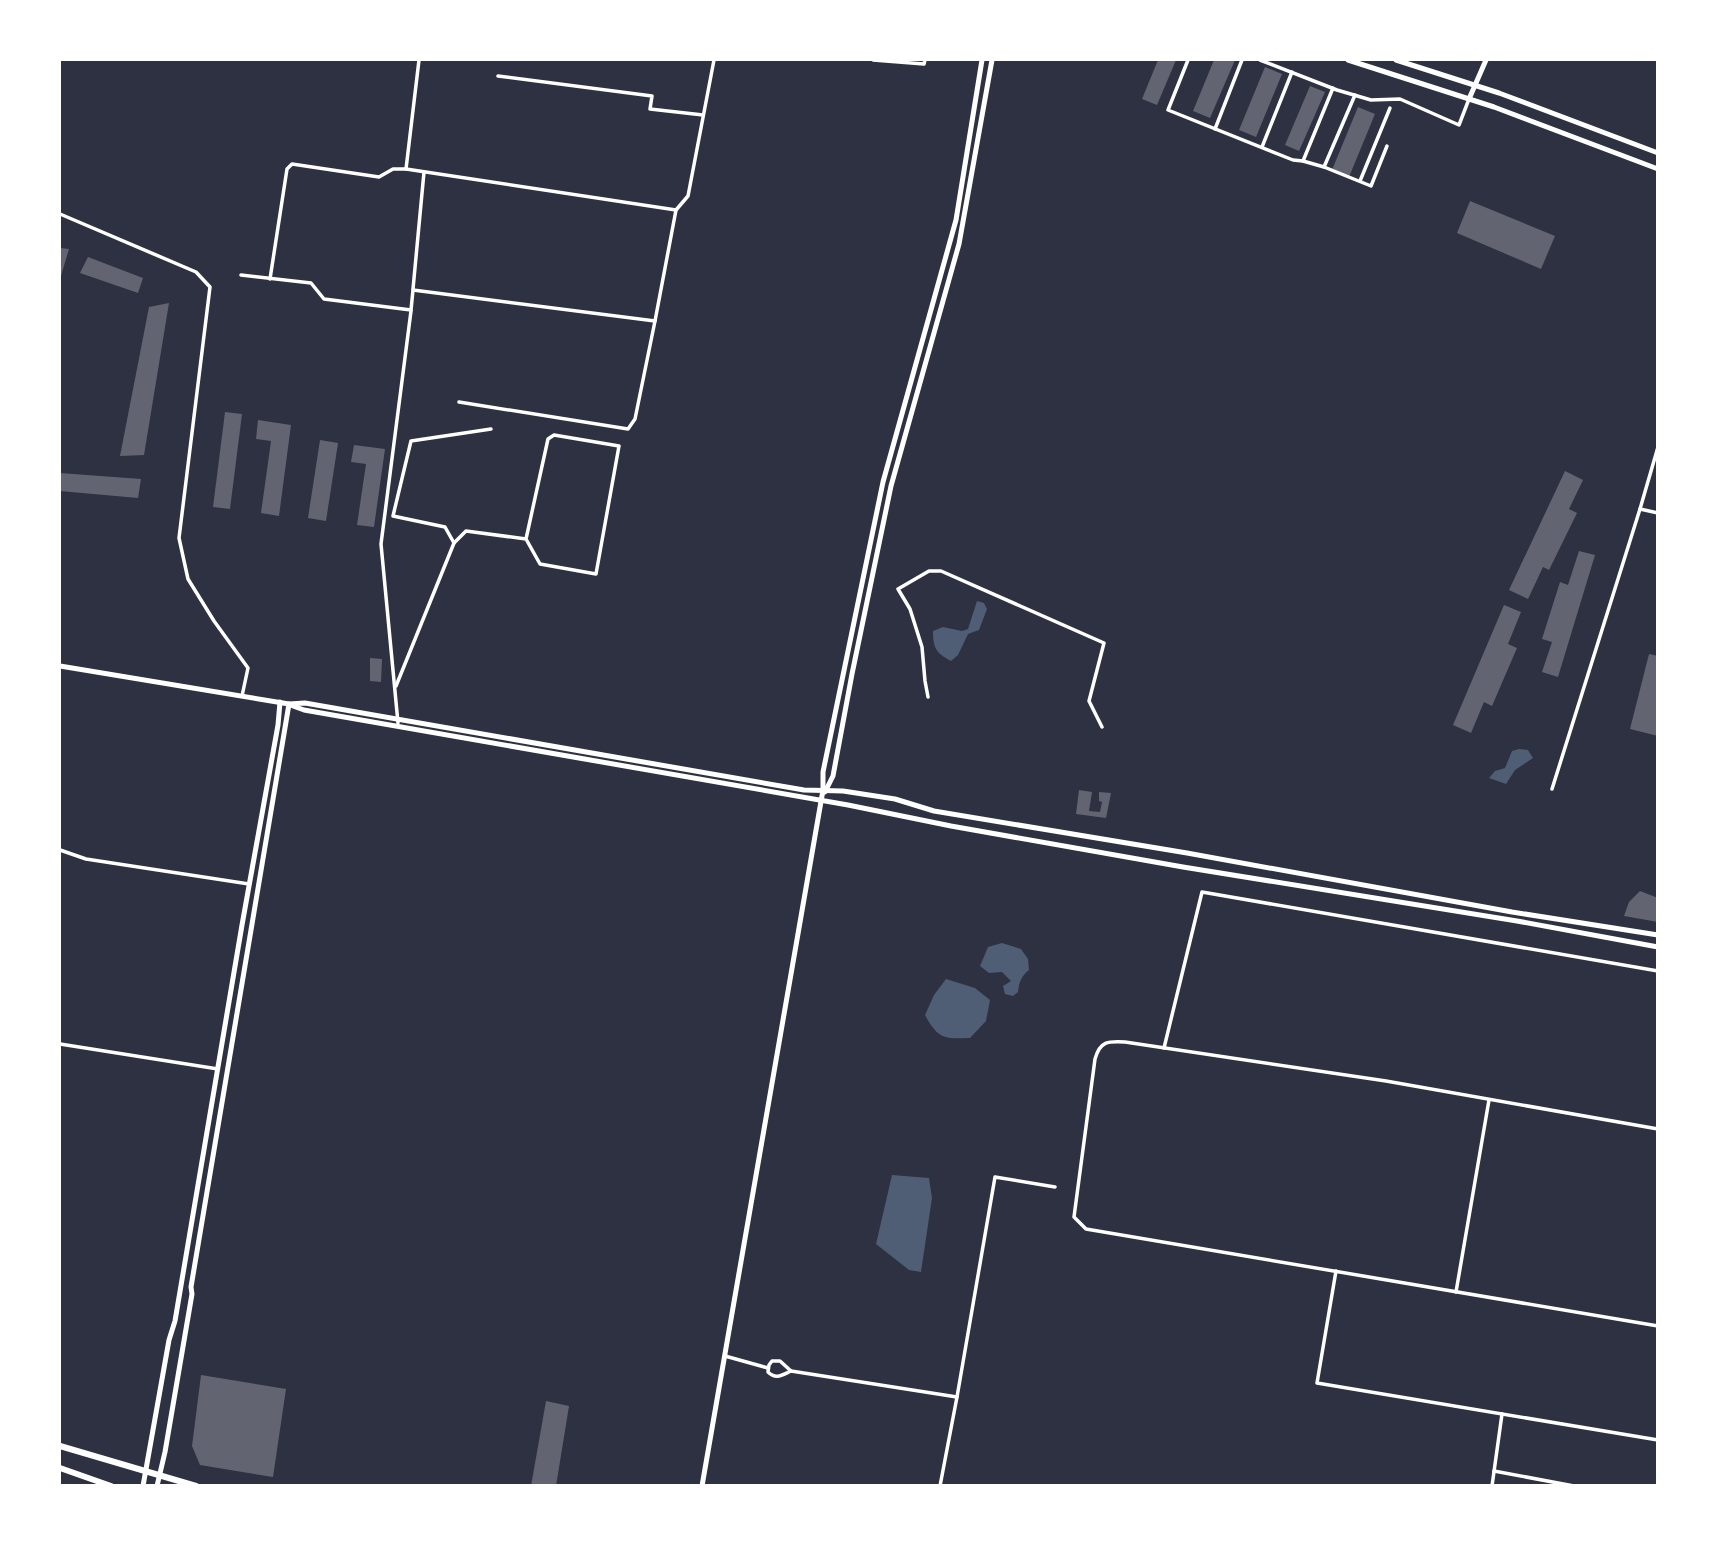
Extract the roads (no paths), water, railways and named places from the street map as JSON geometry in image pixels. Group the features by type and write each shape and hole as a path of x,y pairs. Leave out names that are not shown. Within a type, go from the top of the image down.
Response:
{"main road":[{"path":"60,1446 195,1486"},
{"path":"60,1468 111,1486"}],"street":[{"path":"406,169 419,60"},
{"path":"459,402 628,429 635,419 677,210 688,196 714,60"},
{"path":"873,60 924,64 925,60"},
{"path":"825,790 824,772 828,746 883,482 956,220 982,60"},
{"path":"702,1486 821,801 833,776 891,486 959,244 992,60"},
{"path":"1188,60 1168,110 1293,160 1324,167 1370,186 1387,146"},
{"path":"1215,129 1242,60"},
{"path":"1260,60 1371,100 1400,99 1458,125 1486,60"},
{"path":"1348,60 1469,99 1657,169"},
{"path":"1396,60 1474,85 1657,153"},
{"path":"1262,147 1292,72"},
{"path":"498,76 652,96 650,108 703,116"},
{"path":"1303,161 1333,88"},
{"path":"1324,167 1355,95"},
{"path":"1360,181 1390,108"},
{"path":"270,279 287,169 292,164 379,177 393,170 406,169 677,210"},
{"path":"425,172 382,544 397,723 396,684 454,543 466,531 526,539"},
{"path":"60,215 197,272 210,287 179,538 188,579 248,668 242,696"},
{"path":"241,275 311,283 324,299 411,310"},
{"path":"411,310 413,290 656,321"},
{"path":"454,543 445,527 393,516 411,441 491,429"},
{"path":"554,435 620,446 596,574 540,564 526,539 548,439 554,435"},
{"path":"1552,789 1657,447"},
{"path":"1640,509 1657,513"},
{"path":"928,697 922,647 911,609 898,589 929,570 941,572 1104,643 1089,701 1102,727"},
{"path":"60,666 280,702 331,715 1183,867 1517,921 1657,947"},
{"path":"143,1486 169,1340 175,1321 280,702"},
{"path":"289,704 305,703 804,790 843,791 895,799 934,811 1187,853 1512,912 1657,934"},
{"path":"157,1486 189,1311 289,704"},
{"path":"60,850 86,859 249,884"},
{"path":"1164,1048 1202,892 1657,971"},
{"path":"1657,1129 1386,1081 1112,1041 1104,1043 1098,1049 1074,1217 1086,1229 1657,1326"},
{"path":"60,1044 218,1069"},
{"path":"1456,1292 1489,1100"},
{"path":"940,1486 995,1178 1055,1186"},
{"path":"1336,1271 1317,1383 1657,1440"},
{"path":"725,1356 768,1368"},
{"path":"791,1371 778,1361 772,1361 768,1368 770,1375 777,1377 791,1371 957,1396"},
{"path":"1492,1486 1502,1414"},
{"path":"1494,1471 1574,1486"}],"water":[{"path":"977,601 984,603 987,609 979,630 968,634 958,655 951,661 936,649 933,631 943,627 962,631 968,629"},
{"path":"1528,750 1533,758 1515,770 1506,784 1489,778 1495,771 1505,768 1512,751"},
{"path":"1002,943 1021,949 1028,959 1029,970 1021,980 1018,992 1013,996 1005,994 1003,986 1011,981 1002,972 989,973 980,966 988,947"},
{"path":"946,979 975,988 990,1000 986,1021 970,1038 943,1036 934,1029 925,1015 934,995"},
{"path":"892,1175 929,1178 932,1198 921,1272 909,1270 876,1244"}]}
